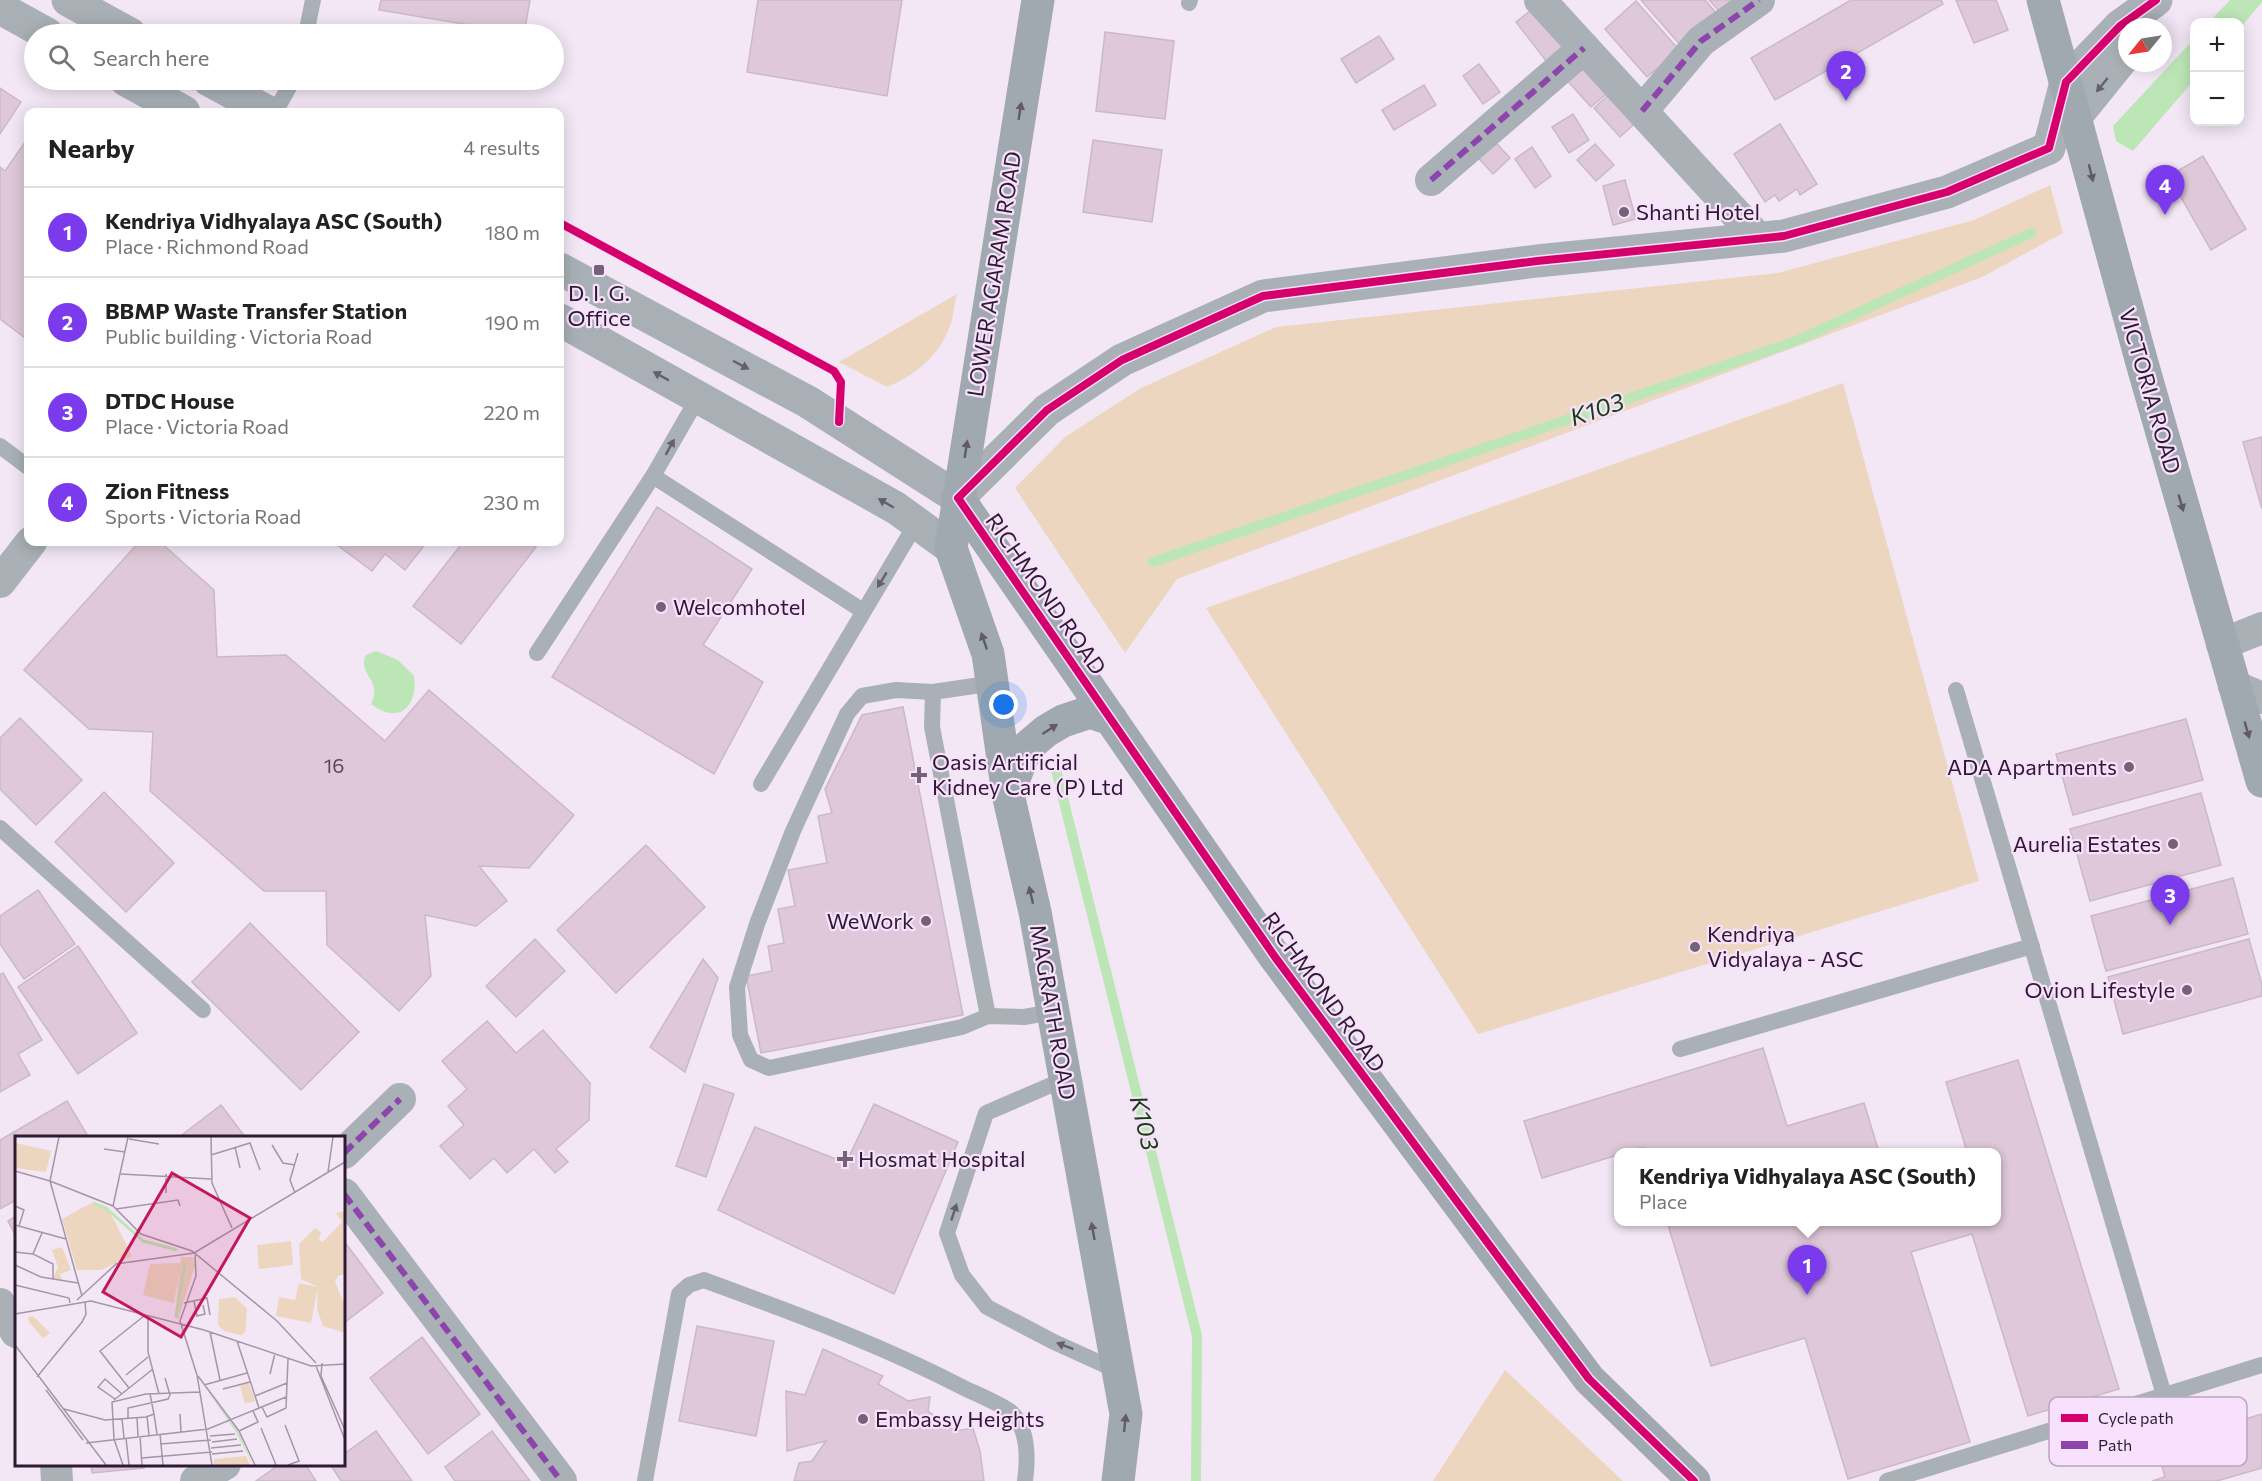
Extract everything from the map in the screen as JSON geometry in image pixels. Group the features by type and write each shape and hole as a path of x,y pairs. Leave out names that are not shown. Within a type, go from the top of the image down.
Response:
{"main road":[{"path":"68,0 112,24"},
{"name":"LOWER AGARAM ROAD","path":"951,549 1038,0"},
{"name":"VICTORIA ROAD","path":"2043,0 2222,644 2248,692 2262,781"},
{"path":"0,8 29,24"},
{"path":"144,90 177,108"},
{"path":"227,90 261,108"},
{"name":"RICHMOND ROAD","path":"564,271 808,402 958,498 1275,957 1589,1379 1694,1481"},
{"path":"564,322 896,508 951,549"},
{"name":"MAGRATH ROAD","path":"951,549 988,654 994,683 1008,794 1035,912 1126,1414 1118,1481"},
{"path":"1008,794 1026,748 1046,731 1064,721 1090,712 1111,719"}],"street":[{"path":"1540,0 1759,238"},
{"path":"1642,111 1701,41 1758,0"},
{"path":"2049,148 2067,82 2120,26 2158,0"},
{"path":"2148,18 2158,0"},
{"path":"1431,180 1584,48"},
{"path":"958,498 1047,410 1122,360 1263,296 1537,261 1784,236 1947,192 2049,148 2079,126 2118,67"},
{"path":"0,582 28,546"},
{"path":"2222,644 2262,628"},
{"path":"345,1152 400,1100"},
{"path":"345,1195 561,1481"},
{"path":"0,1304 15,1330"},
{"path":"56,1466 57,1481"},
{"path":"196,1481 222,1466"}],"lane":[{"path":"308,24 314,0"},
{"path":"277,108 287,90"},
{"path":"537,653 653,476 699,396"},
{"path":"0,446 24,464"},
{"path":"653,476 863,611"},
{"path":"761,784 917,522"},
{"path":"994,683 933,692 896,690 862,696 847,714 793,831 757,924 737,987 740,1035 751,1060 769,1068 962,1027 988,1016 1024,1017 1053,1012"},
{"path":"1956,690 2164,1395"},
{"path":"933,692 932,727 988,1016"},
{"path":"0,828 203,1010"},
{"path":"1680,1049 2032,946"},
{"path":"1065,1079 986,1113 947,1233 962,1275 987,1307 1054,1342 1118,1371"},
{"path":"645,1481 679,1294 689,1284 704,1280 803,1317 917,1364 1011,1412 1020,1428 1029,1455 1025,1481"},
{"path":"2158,1397 2262,1365"},
{"path":"1887,1481 2049,1431"}],"shaded area":[{"path":"2230,0 2262,0 2244,23 2244,18 2213,18"},
{"path":"2190,43 2190,85 2133,151 2116,141 2113,126 2163,72 2172,72 2172,63"},
{"path":"2050,185 2063,233 1982,277 1177,579 1125,653 1015,488 1065,437 1141,388 1276,327 1778,273 1974,220"},
{"path":"957,294 951,322 939,347 925,364 907,377 887,387 839,362"},
{"path":"1843,383 1979,881 1478,1034 1206,608"},
{"path":"376,651 398,660 414,676 413,697 404,710 398,713 381,710 371,704 374,689 364,667 364,661 366,655"},
{"path":"1505,1370 1623,1481 1433,1481"}],"building":[{"path":"381,0 530,0 526,24 464,24 379,10"},
{"path":"758,0 902,0 887,96 747,72"},
{"path":"1641,0 1705,0 1718,15 1682,47"},
{"path":"1709,0 1734,0 1721,13"},
{"path":"1851,0 1941,0 1943,4 1775,100 1751,58"},
{"path":"1956,0 1996,0 2008,30 1974,43"},
{"path":"1636,1 1679,50 1647,77 1605,29"},
{"path":"1540,3 1575,46 1550,66 1516,22"},
{"path":"1105,32 1174,41 1165,119 1096,111"},
{"path":"1379,36 1394,59 1356,83 1341,59"},
{"path":"1585,61 1611,90 1591,107 1565,78"},
{"path":"1479,64 1500,92 1483,104 1463,76"},
{"path":"1424,85 1436,105 1394,130 1382,110"},
{"path":"0,88 21,102 0,134"},
{"path":"1614,90 1640,119 1620,137 1594,108"},
{"path":"1573,114 1589,140 1569,153 1552,127"},
{"path":"1780,124 1817,184 1800,195 1797,189 1779,201 1775,195 1765,202 1734,154"},
{"path":"1488,134 1510,158 1493,174 1471,150"},
{"path":"1093,140 1162,150 1152,222 1083,212"},
{"path":"24,144 24,337 0,319 0,167 5,171"},
{"path":"1595,144 1614,165 1596,181 1577,160"},
{"path":"1532,147 1551,176 1535,188 1515,159"},
{"path":"2203,156 2246,229 2211,250 2169,176"},
{"path":"1625,180 1636,219 1613,225 1603,186"},
{"path":"2262,437 2262,509 2243,442"},
{"name":"Welcomhotel","path":"657,507 752,569 703,645 763,682 714,774 552,677"},
{"path":"135,546 164,546 214,590 217,657 286,655 385,741 429,690 574,815 529,868 479,866 507,901 476,926 425,915 431,976 399,1011 327,945 326,891 264,891 150,791 153,732 89,729 24,670"},
{"path":"338,546 424,546 405,570 385,554 372,571"},
{"path":"460,546 536,547 461,644 413,606"},
{"path":"903,707 963,1015 761,1053 746,976 772,971 768,946 784,943 778,909 795,906 788,870 827,863 818,816 832,813 825,789 862,715"},
{"path":"20,718 82,780 36,825 0,789 0,738"},
{"name":"ADA Apartments","path":"2186,719 2203,780 2073,815 2056,754"},
{"path":"104,792 174,863 126,912 55,842"},
{"path":"2201,793 2221,865 2090,901 2070,829"},
{"path":"646,845 705,907 616,993 557,930"},
{"path":"2233,878 2248,934 2106,971 2091,916"},
{"path":"38,890 75,944 24,979 0,944 0,916"},
{"path":"250,923 359,1032 301,1090 192,982"},
{"path":"535,939 565,971 516,1017 486,986"},
{"name":"Ovion Lifestyle","path":"2249,939 2262,985 2262,996 2123,1034 2108,977"},
{"path":"78,946 137,1033 78,1074 18,987"},
{"path":"703,959 718,978 685,1072 650,1047"},
{"path":"3,973 42,1040 18,1054 30,1075 0,1092 0,975"},
{"path":"487,1021 516,1053 543,1030 590,1083 589,1120 556,1149 568,1162 555,1173 534,1149 507,1173 494,1158 470,1179 440,1146 464,1125 448,1106 467,1089 442,1061"},
{"path":"1763,1048 1787,1126 1864,1103 1878,1148 1614,1148 1614,1156 1542,1178 1524,1121"},
{"path":"2018,1060 2119,1389 2092,1397 2049,1397 2049,1410 2028,1416 1972,1234 1911,1252 1970,1442 1848,1479 1805,1338 1711,1366 1668,1226 2001,1226 2001,1148 1966,1148 1946,1082"},
{"path":"704,1084 734,1094 706,1177 676,1166"},
{"path":"67,1101 88,1136 15,1136 15,1201 0,1209 0,1140"},
{"path":"874,1104 958,1142 894,1294 718,1210 755,1127 846,1163"},
{"path":"221,1105 244,1136 181,1136"},
{"path":"15,1217 15,1235 8,1221"},
{"path":"345,1242 383,1293 345,1322"},
{"path":"697,1326 774,1341 756,1436 679,1421"},
{"path":"422,1337 480,1414 428,1454 370,1378"},
{"name":"Embassy Heights","path":"823,1349 883,1376 878,1384 908,1401 930,1397 928,1411 955,1431 973,1428 980,1451 984,1481 794,1481 799,1463 812,1461 826,1441 787,1451 786,1391 805,1395"},
{"path":"2262,1414 2262,1468 2217,1481 2152,1481 2165,1477 2162,1466 2247,1466 2247,1418"},
{"path":"376,1431 412,1481 341,1481 331,1466 345,1466 345,1453"},
{"path":"492,1431 530,1481 455,1481 445,1467"},
{"path":"91,1466 144,1466 144,1468 92,1473"},
{"path":"277,1466 306,1466 316,1481 256,1481"}],"waterway":[{"name":"K103","path":"1153,562 1796,341 2031,233"},
{"name":"K103","path":"1056,770 1197,1336 1196,1481"}],"marked path":[{"path":"1642,111 1701,41 1759,0"},
{"path":"1431,180 1584,48"},
{"path":"345,1152 400,1099"},
{"path":"345,1195 561,1481"}],"cycle path":[{"path":"1694,1481 1589,1379 1275,957 958,498 1047,410 1122,360 1263,296 1537,261 1784,236 1947,192 2049,148 2066,82 2120,26 2156,0"},
{"path":"564,225 834,371 841,382 839,422"}],"place":[{"name":"BBMP Waste Transfer Station","path":"1846,101"},
{"name":"Shanti Hotel","path":"1624,212"},
{"name":"Zion Fitness","path":"2165,215"},
{"name":"D. I. G. Office","path":"599,270"},
{"name":"Welcomhotel","path":"661,607"},
{"name":"ADA Apartments","path":"2129,767"},
{"name":"Oasis Artificial Kidney Care (P) Ltd","path":"919,775"},
{"name":"Aurelia Estates","path":"2173,844"},
{"name":"WeWork","path":"926,921"},
{"name":"DTDC House","path":"2170,925"},
{"name":"Kendriya Vidyalaya - ASC","path":"1695,947"},
{"name":"Ovion Lifestyle","path":"2187,990"},
{"name":"Hosmat Hospital","path":"845,1159"},
{"name":"Kendriya Vidhyalaya ASC (South)","path":"1807,1295"},
{"name":"Embassy Heights","path":"863,1419"}]}
